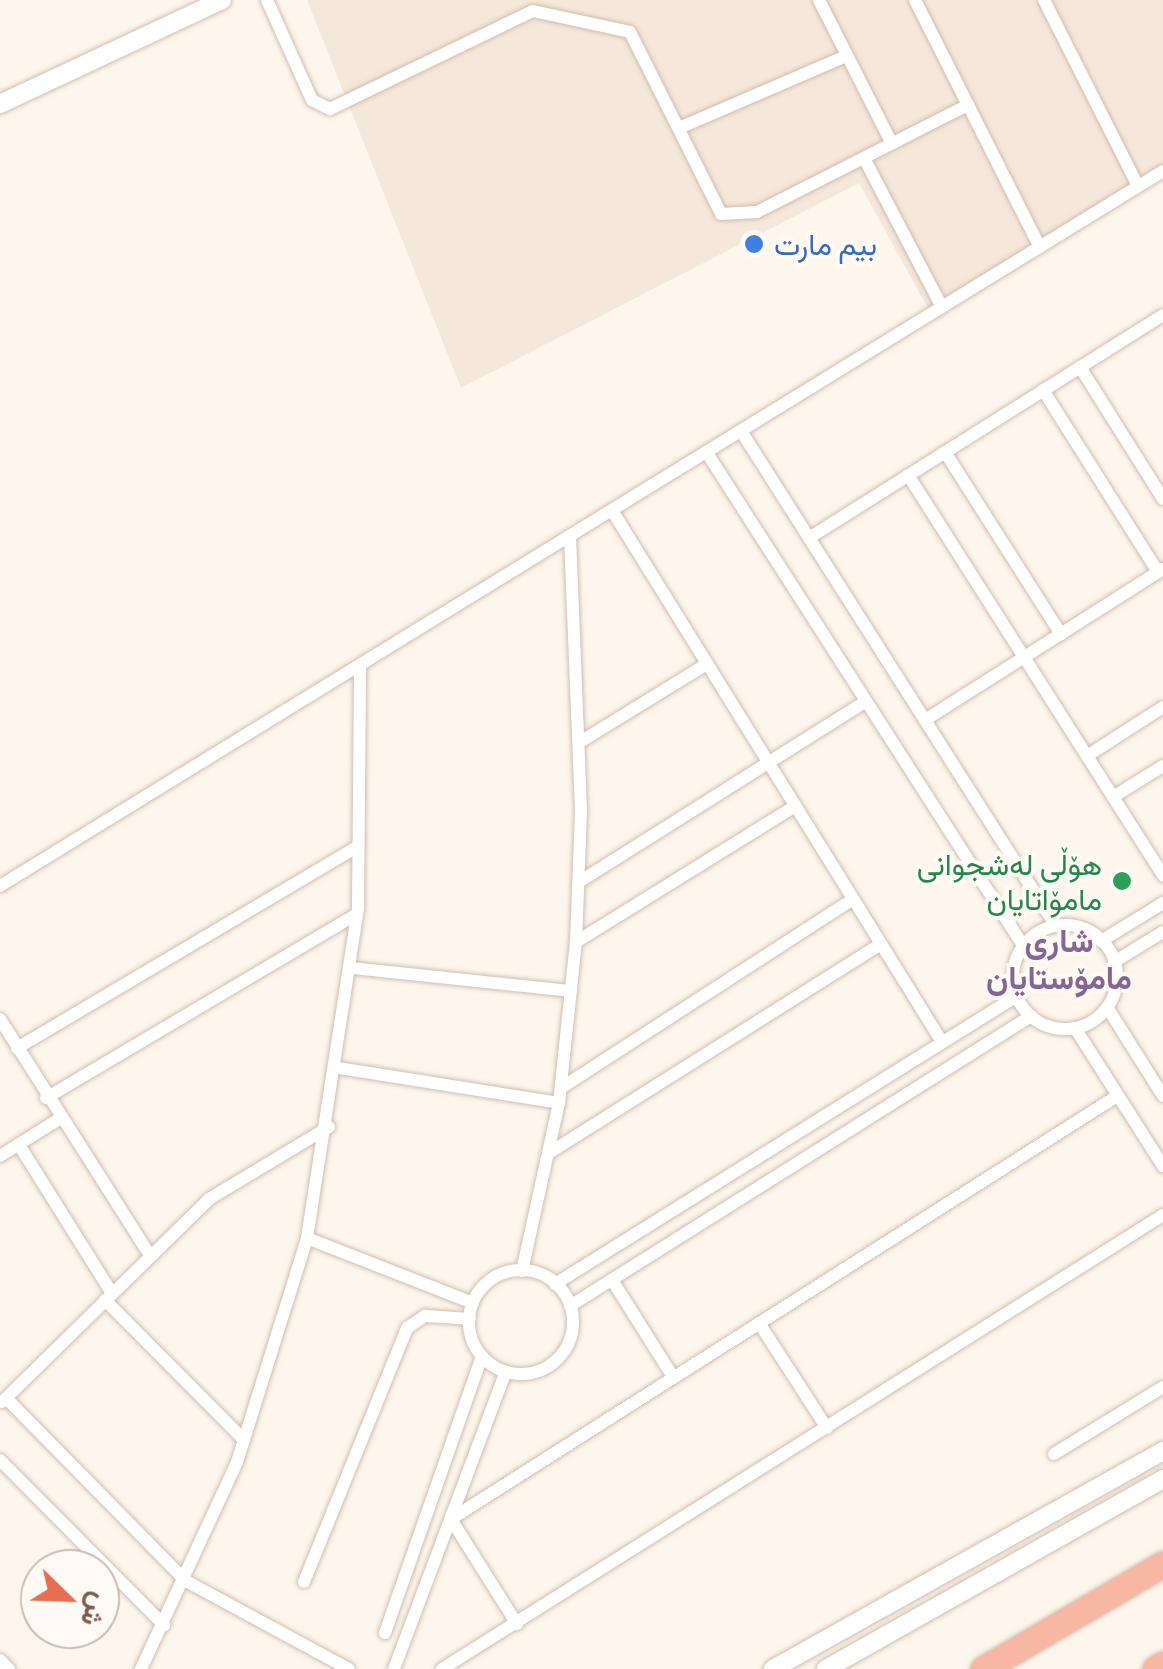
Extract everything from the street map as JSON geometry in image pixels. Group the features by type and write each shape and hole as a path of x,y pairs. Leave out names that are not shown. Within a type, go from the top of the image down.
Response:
{"highway":[{"path":"982,1669 1163,1564"},
{"path":"1155,1669 1163,1664"}],"street":[{"path":"0,104 222,0"},
{"path":"266,0 312,100 330,108 533,11 558,11 642,43 721,214 757,212 968,104"},
{"path":"819,0 892,144"},
{"path":"915,0 1040,247"},
{"path":"1044,0 1138,186"},
{"path":"679,128 846,56"},
{"path":"864,158 942,307"},
{"path":"0,886 360,669 1163,171"},
{"path":"809,538 1163,315"},
{"path":"1080,367 1163,498"},
{"path":"925,720 1161,571 1042,390"},
{"path":"741,432 1056,926 1101,940 1114,962 1107,1007 1163,1096"},
{"path":"944,452 1061,634"},
{"path":"707,453 1024,947 1016,996 1030,1016 1075,1028 1163,1166"},
{"path":"908,475 1163,876"},
{"path":"613,512 942,1042"},
{"path":"522,1271 560,1095 576,942 580,742 570,539"},
{"path":"580,742 707,664"},
{"path":"141,1669 186,1581 244,1440 307,1238 339,1068 352,968 360,846 360,669"},
{"path":"579,882 866,701"},
{"path":"1087,756 1163,707"},
{"path":"1113,797 1163,766"},
{"path":"576,942 795,806"},
{"path":"17,1048 360,846"},
{"path":"339,1068 560,1095 853,898"},
{"path":"1101,940 1163,903"},
{"path":"46,1098 357,914"},
{"path":"1024,947 1056,926"},
{"path":"1114,962 1163,932"},
{"path":"548,1154 881,944"},
{"path":"352,968 571,992"},
{"path":"555,1284 1016,996"},
{"path":"1075,1028 1107,1007"},
{"path":"570,1306 1030,1016"},
{"path":"0,1019 59,1119 72,1125 150,1255"},
{"path":"451,1520 1117,1096"},
{"path":"0,1156 59,1119"},
{"path":"5,1399 209,1199 328,1128"},
{"path":"19,1145 109,1296 244,1440"},
{"path":"442,1669 1163,1216"},
{"path":"307,1238 474,1303"},
{"path":"384,1633 482,1356 470,1319 474,1303 494,1278 522,1271 555,1284 570,1306 561,1355 534,1372 506,1372 482,1356"},
{"path":"612,1280 673,1377"},
{"path":"304,1582 407,1328 425,1316 470,1319"},
{"path":"758,1323 827,1428"},
{"path":"394,1669 506,1372"},
{"path":"0,1379 5,1399 186,1581 349,1669"},
{"path":"1054,1454 1162,1389"},
{"path":"774,1669 1163,1451"},
{"path":"0,1460 164,1625"},
{"path":"826,1669 1163,1479"},
{"path":"451,1520 517,1624"},
{"path":"0,1660 9,1669"}],"shaded area":[{"path":"307,0 1163,0 1163,171 931,314 859,183 461,388"}],"place":[{"name":"بیم مارت","path":"754,244"},
{"name":"هۆڵی لەشجوانی مامۆاتایان","path":"1122,881"}],"district":[{"name":"شاری مامۆستایان","path":"1059,960"}]}
